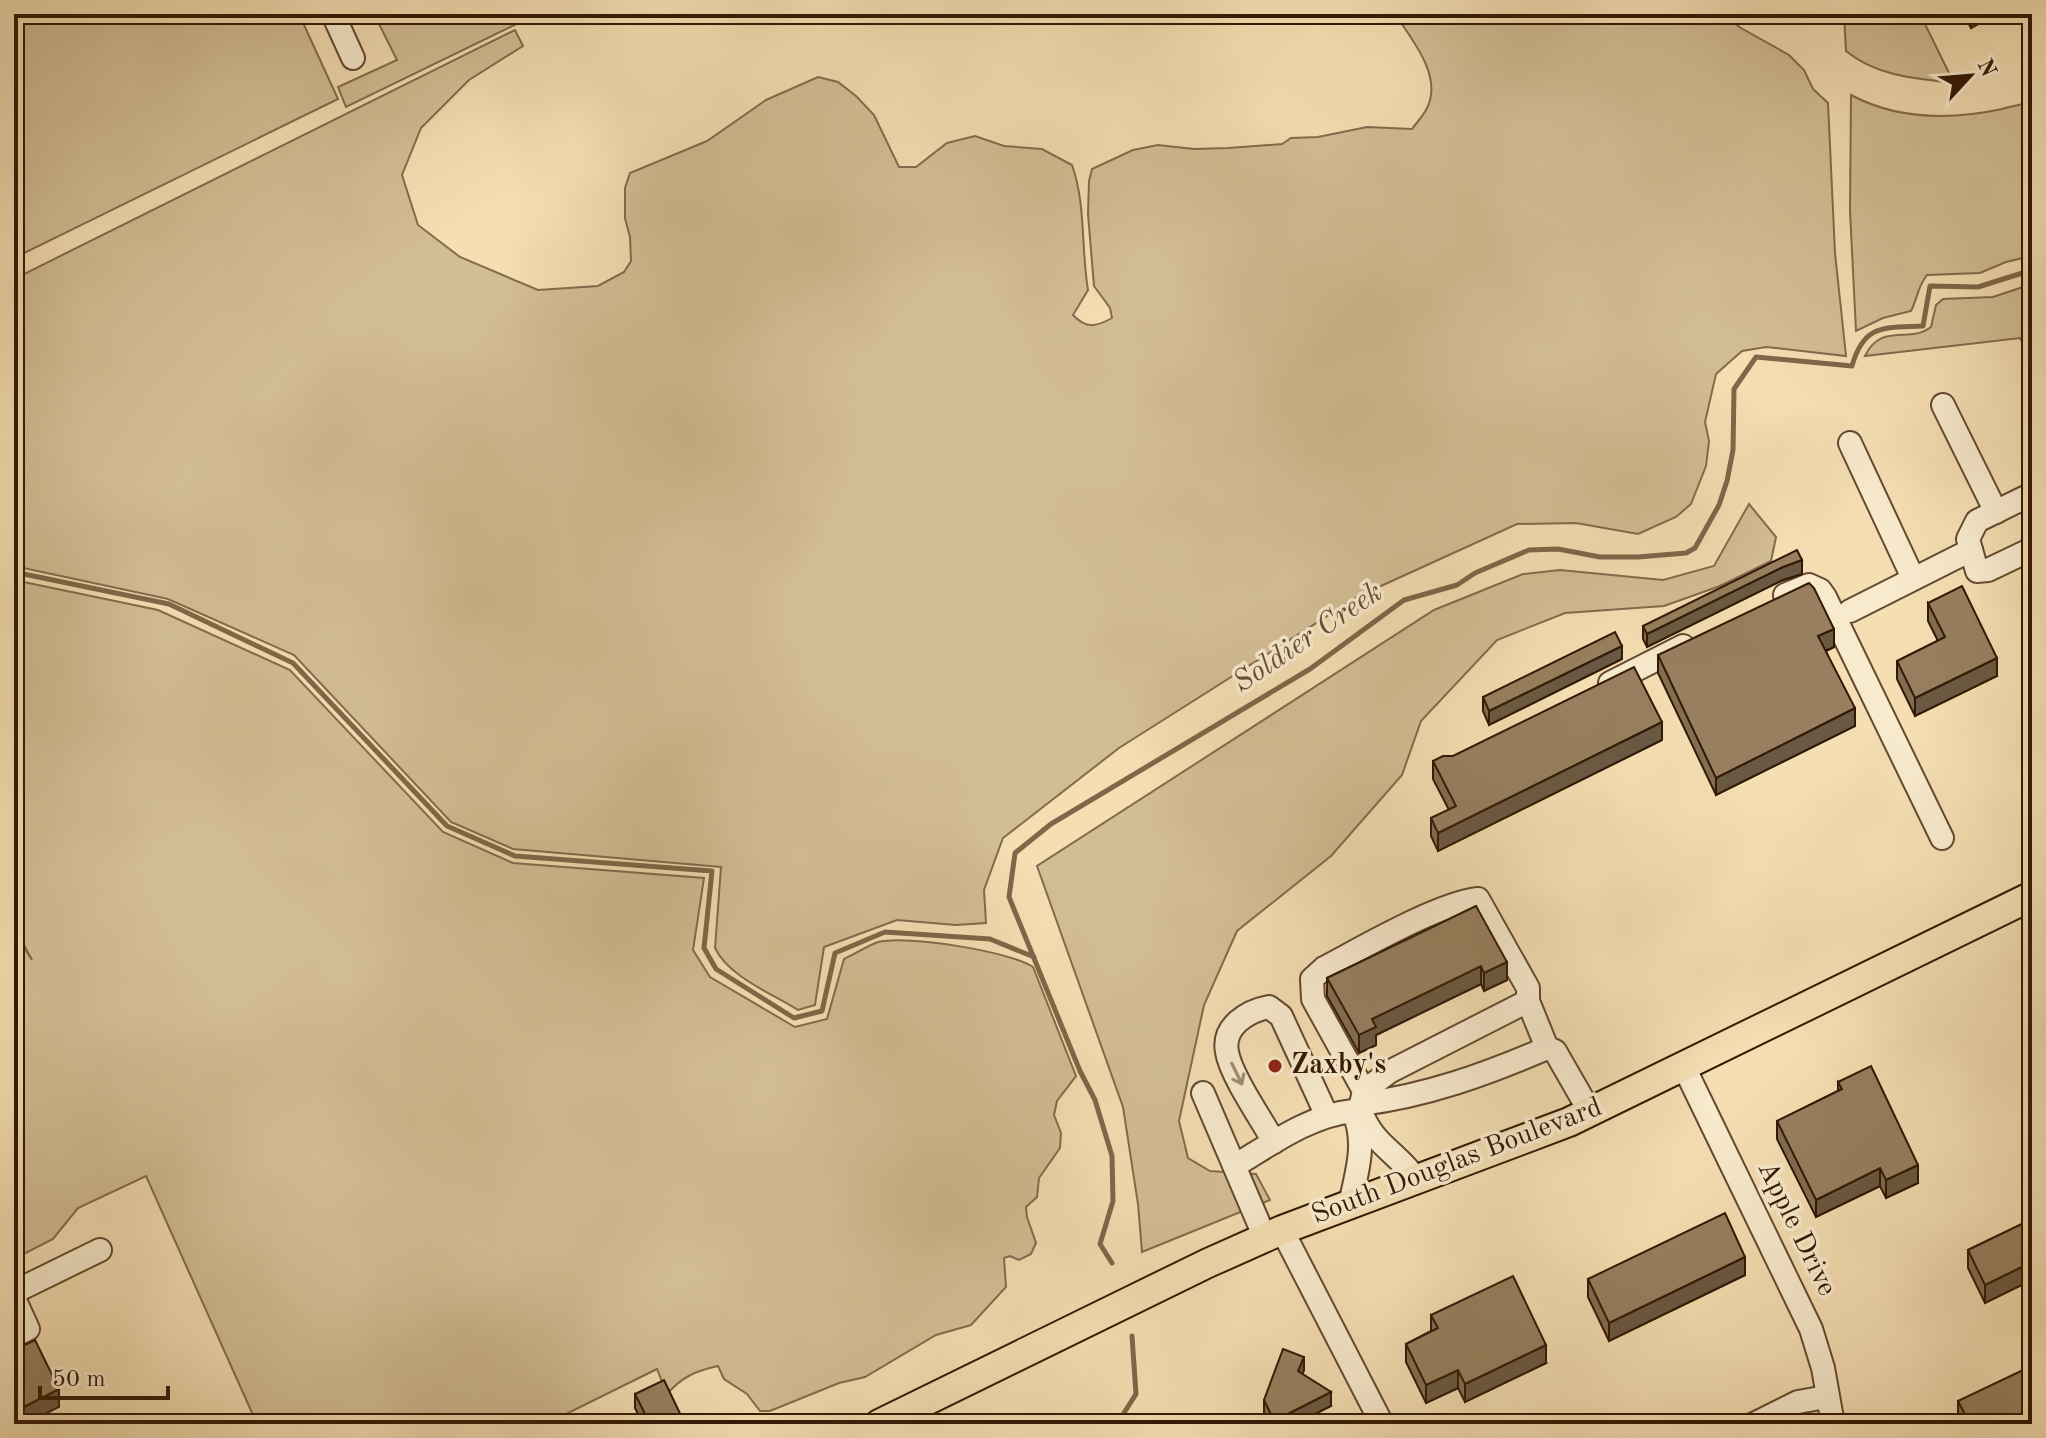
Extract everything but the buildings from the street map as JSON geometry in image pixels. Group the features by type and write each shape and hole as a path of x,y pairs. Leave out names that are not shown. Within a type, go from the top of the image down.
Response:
{"main road":[{"name":"South Douglas Boulevard","path":"879,1424 1208,1263 1274,1234 1521,1142 1590,1112 2032,896"}],"street":[{"path":"333,14 353,58"},
{"path":"1943,405 1996,512"},
{"path":"1850,443 1913,578"},
{"path":"2032,494 1977,521 1968,539 1977,571 1988,570 2032,549"},
{"path":"1850,611 1971,550"},
{"path":"1762,607 1809,585 1820,590 1942,838"},
{"path":"1586,694 1708,634"},
{"path":"1416,1179 1363,1113 1313,999 1312,979 1324,968 1461,901 1478,899 1528,988 1528,1001 1547,1048"},
{"path":"1350,1204 1362,1149 1363,1113 1389,1072 1528,1001"},
{"path":"1274,1142 1227,1052 1232,1026 1244,1016 1269,1007 1281,1016 1327,1116"},
{"path":"1236,1165 1327,1116 1353,1111 1363,1113 1398,1099 1464,1080 1547,1048 1555,1051 1590,1112"},
{"name":"Apple Drive","path":"1684,1067 1811,1329 1823,1368 1833,1424"},
{"path":"1203,1093 1236,1165 1248,1201 1274,1234 1382,1424"},
{"path":"14,1292 100,1250"},
{"path":"14,1298 28,1329 14,1336"},
{"path":"1754,1424 1798,1402 1826,1397"}],"shaded area":[{"path":"14,14 299,14 338,99 14,258"},
{"path":"374,14 537,14 346,107 338,87 397,60"},
{"path":"1395,14 1722,14 1789,55 1804,70 1813,89 1828,103 1835,253 1846,356 1766,347 1742,351 1716,374 1705,422 1709,441 1706,466 1691,504 1676,517 1638,534 1576,523 1517,524 1359,596 1119,748 1003,838 984,890 986,923 956,925 897,920 824,947 815,1005 798,1010 740,976 721,958 715,948 721,867 513,849 451,822 294,655 168,599 14,566 14,279 515,30 523,46 469,80 421,128 402,175 418,225 460,257 538,290 598,286 624,272 631,261 625,218 625,188 630,173 707,141 766,100 818,77 838,82 874,115 899,167 916,167 947,143 975,136 1004,146 1042,149 1072,165 1079,195 1088,290 1073,315 1082,323 1091,325 1112,318 1110,308 1094,286 1088,214 1092,169 1133,150 1158,145 1194,149 1228,148 1282,144 1291,138 1318,137 1367,127 1412,129 1427,108 1431,83 1417,47"},
{"path":"1844,14 1920,14 1954,83 1897,75 1858,59 1846,51"},
{"path":"1851,95 1887,109 1925,116 1983,113 2032,101 2032,256 1980,273 1927,275 1911,311 1883,318 1856,331 1850,211"},
{"path":"2032,284 2032,348 2030,345 2025,347 2020,338 1865,356 1872,346 1887,336 1914,334 1931,327 1936,305 1943,299 1993,297"},
{"path":"1749,504 1776,537 1771,561 1720,586 1664,606 1565,613 1497,640 1421,721 1402,775 1331,856 1237,931 1204,1005 1179,1121 1188,1158 1210,1171 1256,1174 1270,1200 1142,1252 1123,1107 1037,866 1434,610 1523,574 1560,570 1663,580 1714,566"},
{"path":"14,580 158,610 290,670 443,832 513,863 704,878 693,950 710,977 795,1027 827,1019 844,959 878,942 892,940 957,946 1003,955 1033,967 1076,1076 1057,1101 1054,1115 1061,1133 1060,1148 1039,1178 1037,1197 1026,1207 1036,1243 1031,1254 1019,1260 1010,1256 1004,1258 1006,1287 971,1325 936,1335 865,1377 839,1383 770,1411 760,1411 747,1394 724,1379 718,1366 690,1376 667,1394 657,1369 546,1424 257,1424 146,1176 78,1208 53,1239 18,1257 14,1248 14,932 32,960 14,926"}],"waterway":[{"name":"Soldier Creek","path":"1112,1263 1100,1244 1113,1201 1112,1156 1095,1100 1080,1071 1009,897 1015,853 1051,824 1310,669 1404,600 1457,585 1475,573 1529,550 1558,549 1600,557 1638,557 1686,553 1695,548 1719,505 1727,481 1733,450 1734,389 1756,357 1852,366 1857,352 1870,335 1887,328 1923,326 1930,286 1978,287 2032,270"},
{"path":"14,572 169,604 293,663 447,826 515,856 712,871 704,948 716,969 794,1018 822,1011 835,953 885,932 990,939 1034,957"},
{"name":"Soldier Creek","path":"1117,1424 1136,1394 1132,1336"}],"place":[{"name":"Zaxby's","path":"1275,1066"}]}
